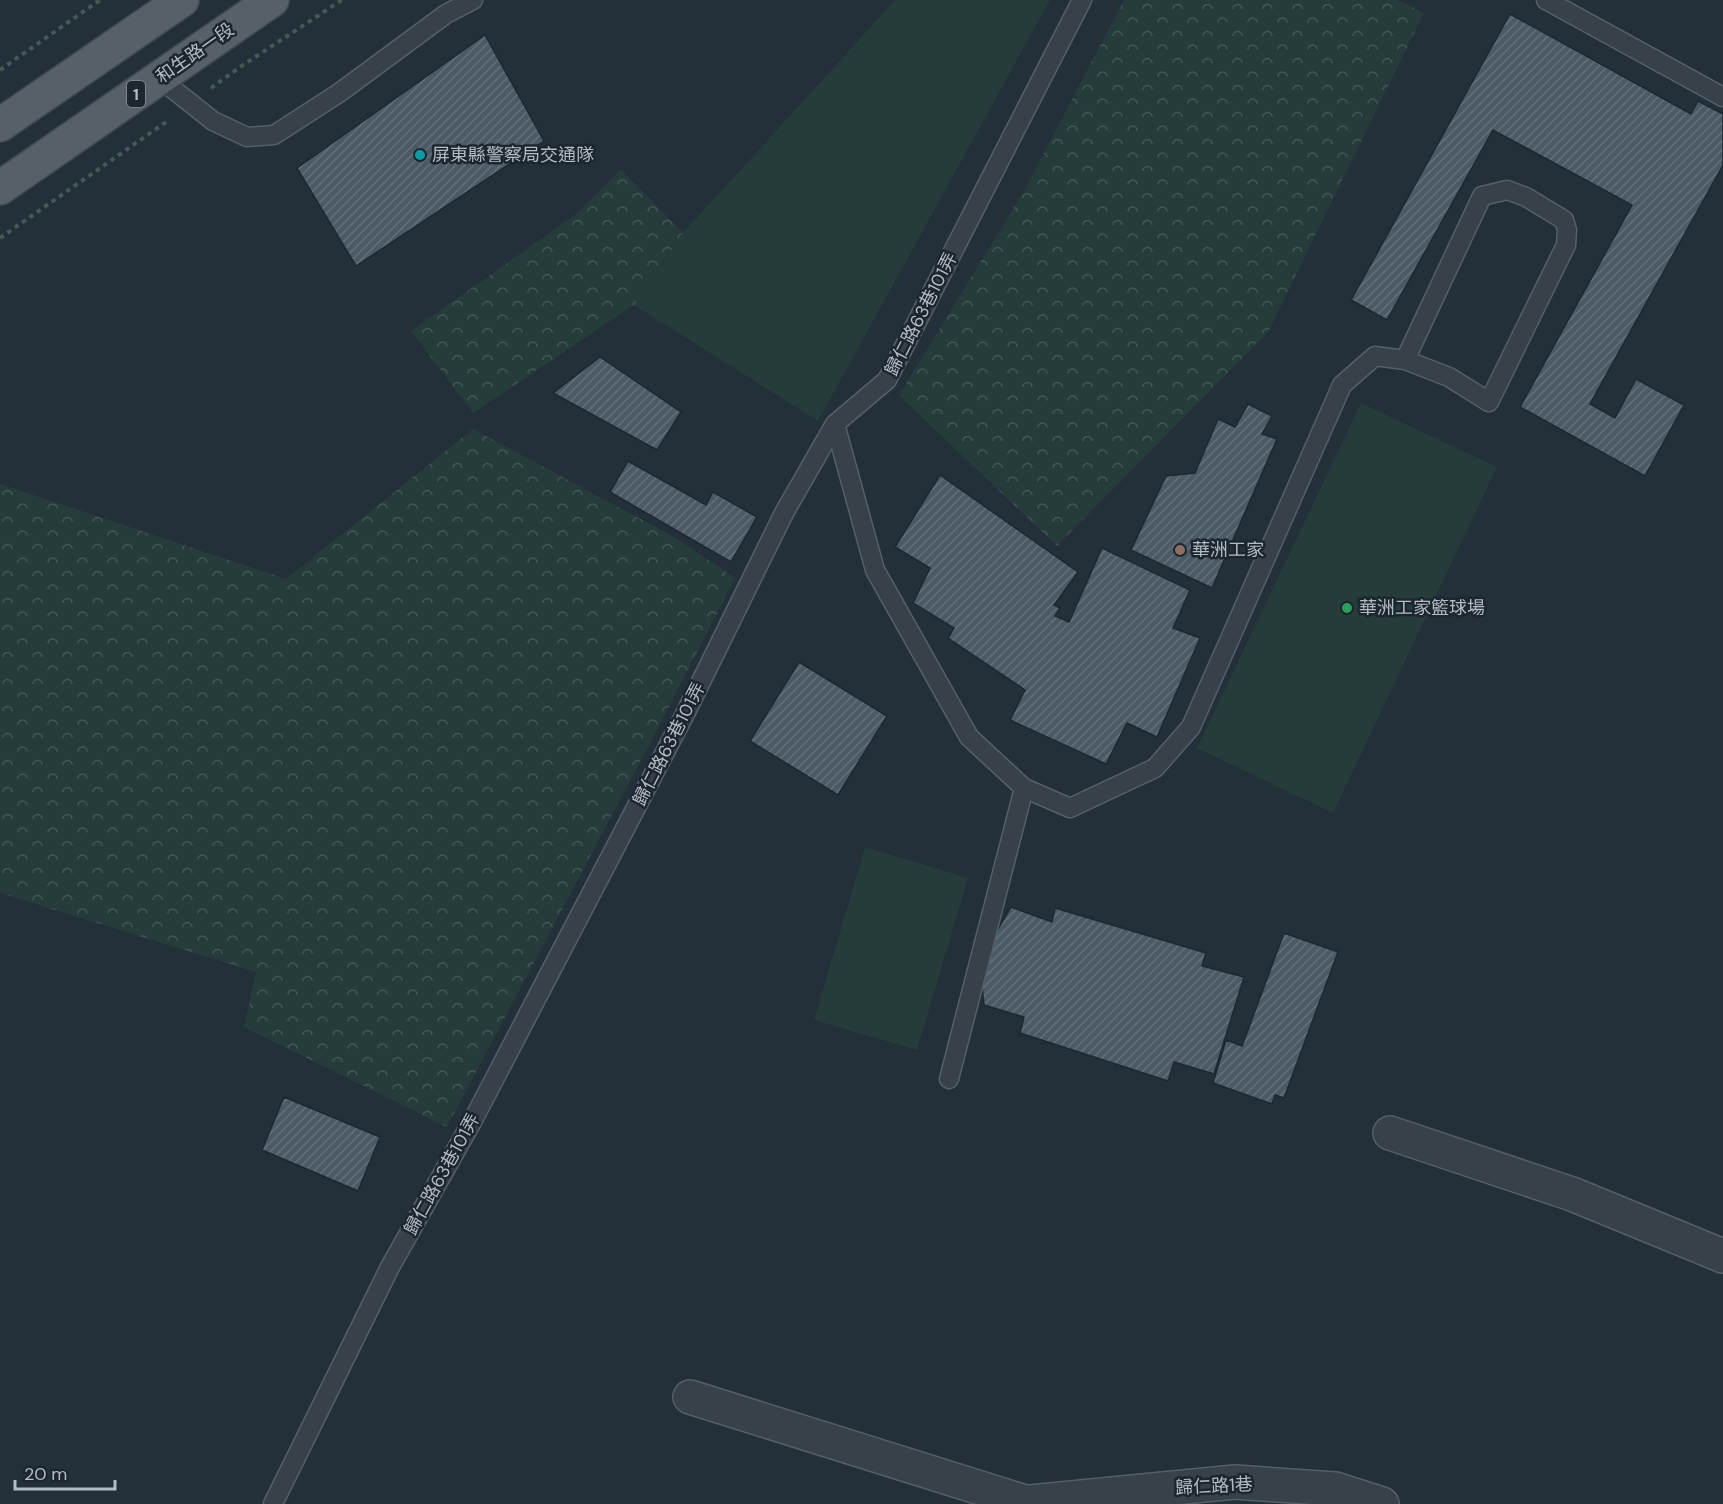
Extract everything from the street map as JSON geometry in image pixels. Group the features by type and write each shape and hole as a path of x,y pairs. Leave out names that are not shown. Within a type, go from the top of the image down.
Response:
{"main road":[{"path":"0,125 182,0"},
{"name":"和生路一段","path":"0,188 272,0"}],"street":[{"path":"1390,1133 1572,1194 1723,1256"},
{"path":"690,1397 1017,1503"},
{"name":"歸仁路1巷","path":"1017,1503 1235,1482 1335,1489 1382,1504"}],"lane":[{"path":"159,78 213,121 247,137 274,135 339,93 446,14 472,0"},
{"name":"歸仁路63巷101弄","path":"273,1504 390,1267 478,1110 686,712 784,513 835,424 887,381 1082,0"},
{"path":"1546,0 1723,97"},
{"path":"835,424 875,570 969,737 1024,788 1070,808 1155,768 1191,727 1342,385 1375,356 1405,360 1449,377 1489,402 1566,245 1567,230 1564,220 1526,197 1507,190 1482,195 1405,360"},
{"path":"949,1079 1024,788"}],"path":[{"path":"0,70 100,0"}],"green space":[{"path":"895,0 1050,0 818,421 634,305 683,233"},
{"path":"1124,0 1398,0 1424,13 1268,332 1057,546 899,395 1024,191"},
{"path":"621,169 683,233 634,305 473,413 411,331 575,215"},
{"name":"華洲工家籃球場","path":"1361,403 1497,467 1333,813 1197,748"},
{"path":"473,429 674,537 735,578 447,1127 244,1027 256,972 0,893 0,484 286,579"},
{"path":"865,847 968,878 917,1050 814,1020"}],"building":[{"path":"1510,14 1691,114 1698,101 1723,114 1723,165 1590,404 1615,418 1636,379 1684,405 1645,476 1520,407 1632,205 1493,130 1387,320 1351,300"},
{"name":"屏東縣警察局交通隊","path":"485,35 544,141 356,266 297,168"},
{"path":"600,357 681,412 657,450 553,393"},
{"path":"1248,404 1272,416 1262,434 1277,439 1212,588 1131,550 1166,476 1195,473 1218,419 1235,427"},
{"path":"628,461 706,505 713,492 757,517 731,562 610,492"},
{"path":"940,475 1078,572 1054,605 1060,608 1055,616 1069,622 1102,548 1190,590 1173,628 1200,638 1157,737 1127,723 1106,764 1010,720 1025,690 948,638 954,628 913,603 930,568 895,547"},
{"path":"799,662 887,716 838,795 750,741"},
{"path":"1011,907 1052,922 1055,908 1206,953 1202,966 1244,977 1214,1074 1174,1062 1168,1081 1020,1033 1024,1017 984,1005 982,986 992,939"},
{"path":"1284,933 1338,952 1284,1098 1275,1095 1272,1104 1213,1083 1226,1040 1242,1046"},
{"path":"284,1097 380,1137 358,1191 262,1150"}],"place":[{"name":"屏東縣警察局交通隊","path":"420,155"},
{"name":"華洲工家","path":"1180,550"},
{"name":"華洲工家籃球場","path":"1347,608"}]}
